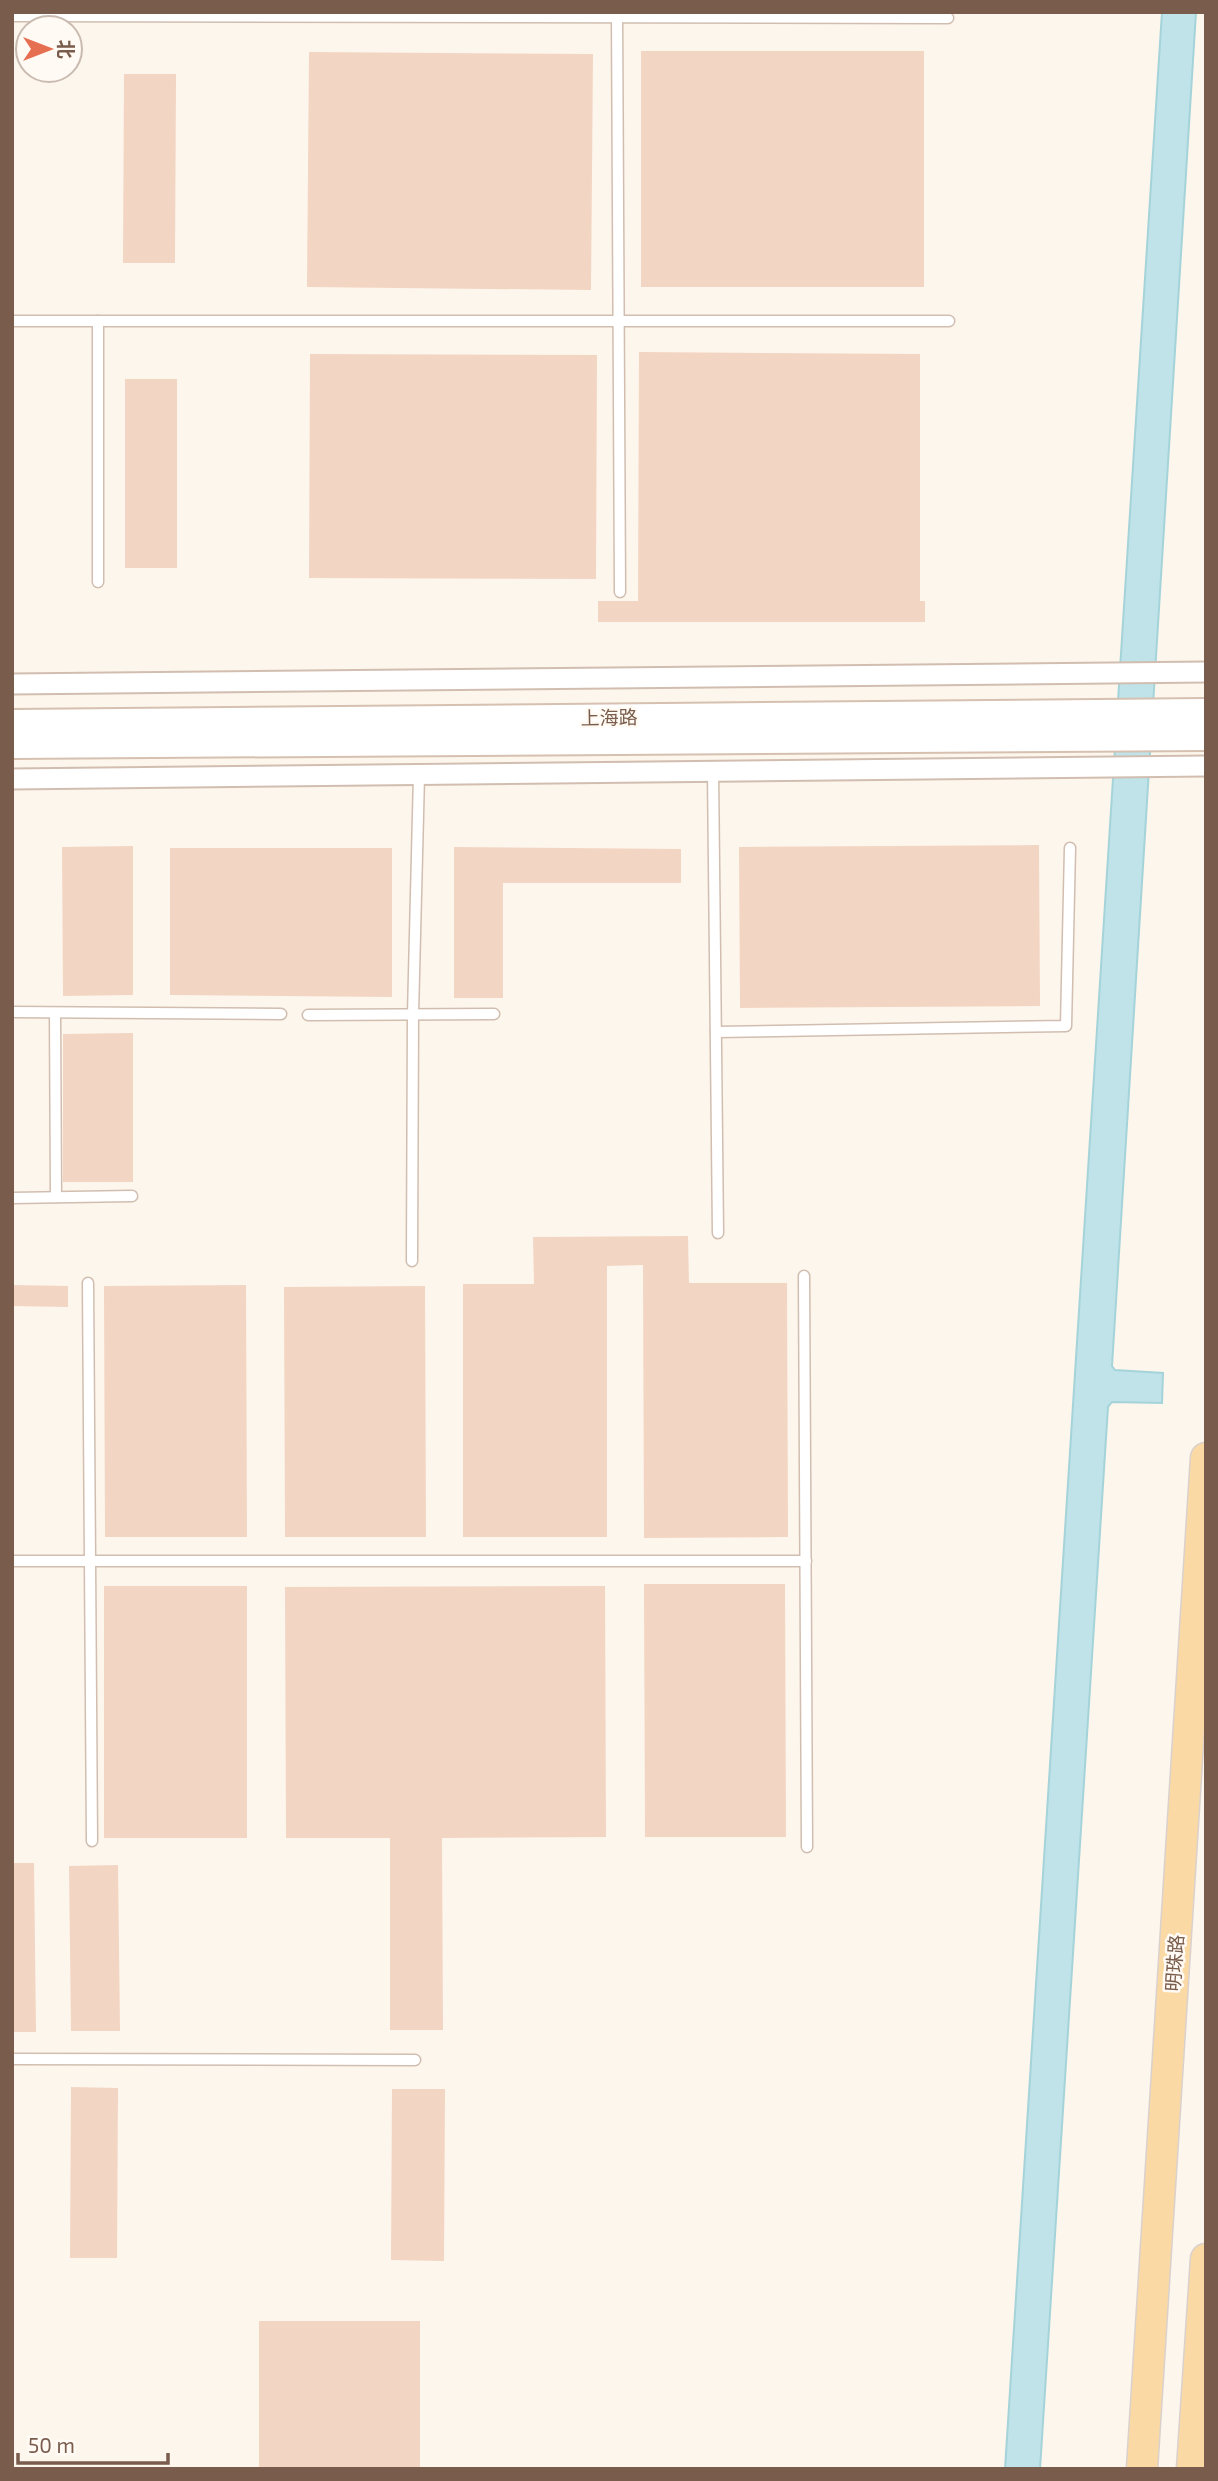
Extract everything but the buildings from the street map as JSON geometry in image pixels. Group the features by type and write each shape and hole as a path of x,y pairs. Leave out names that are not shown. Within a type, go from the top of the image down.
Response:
{"main road":[{"name":"上海路","path":"12,723 1206,712"},
{"name":"上海路","path":"12,745 1206,737"},
{"name":"明珠路","path":"1142,2469 1206,1458"},
{"path":"1192,2469 1206,2259"}],"street":[{"path":"12,684 1206,672"},
{"path":"12,779 1206,766"}],"lane":[{"path":"617,15 620,592"},
{"path":"12,16 617,15 948,18"},
{"path":"12,321 949,321"},
{"path":"98,321 98,582"},
{"path":"713,772 718,1233"},
{"path":"412,1261 413,1014 419,775"},
{"path":"716,1032 1066,1026 1070,848"},
{"path":"12,1012 281,1014"},
{"path":"55,1013 56,1198"},
{"path":"308,1015 494,1014"},
{"path":"12,1198 132,1196"},
{"path":"804,1276 807,1847"},
{"path":"88,1283 92,1841"},
{"path":"12,1561 806,1561"},
{"path":"12,2059 415,2060"}],"water":[{"path":"1162,12 1196,12 1112,1366 1115,1370 1163,1373 1162,1403 1112,1402 1108,1407 1040,2469 1005,2469"}]}
